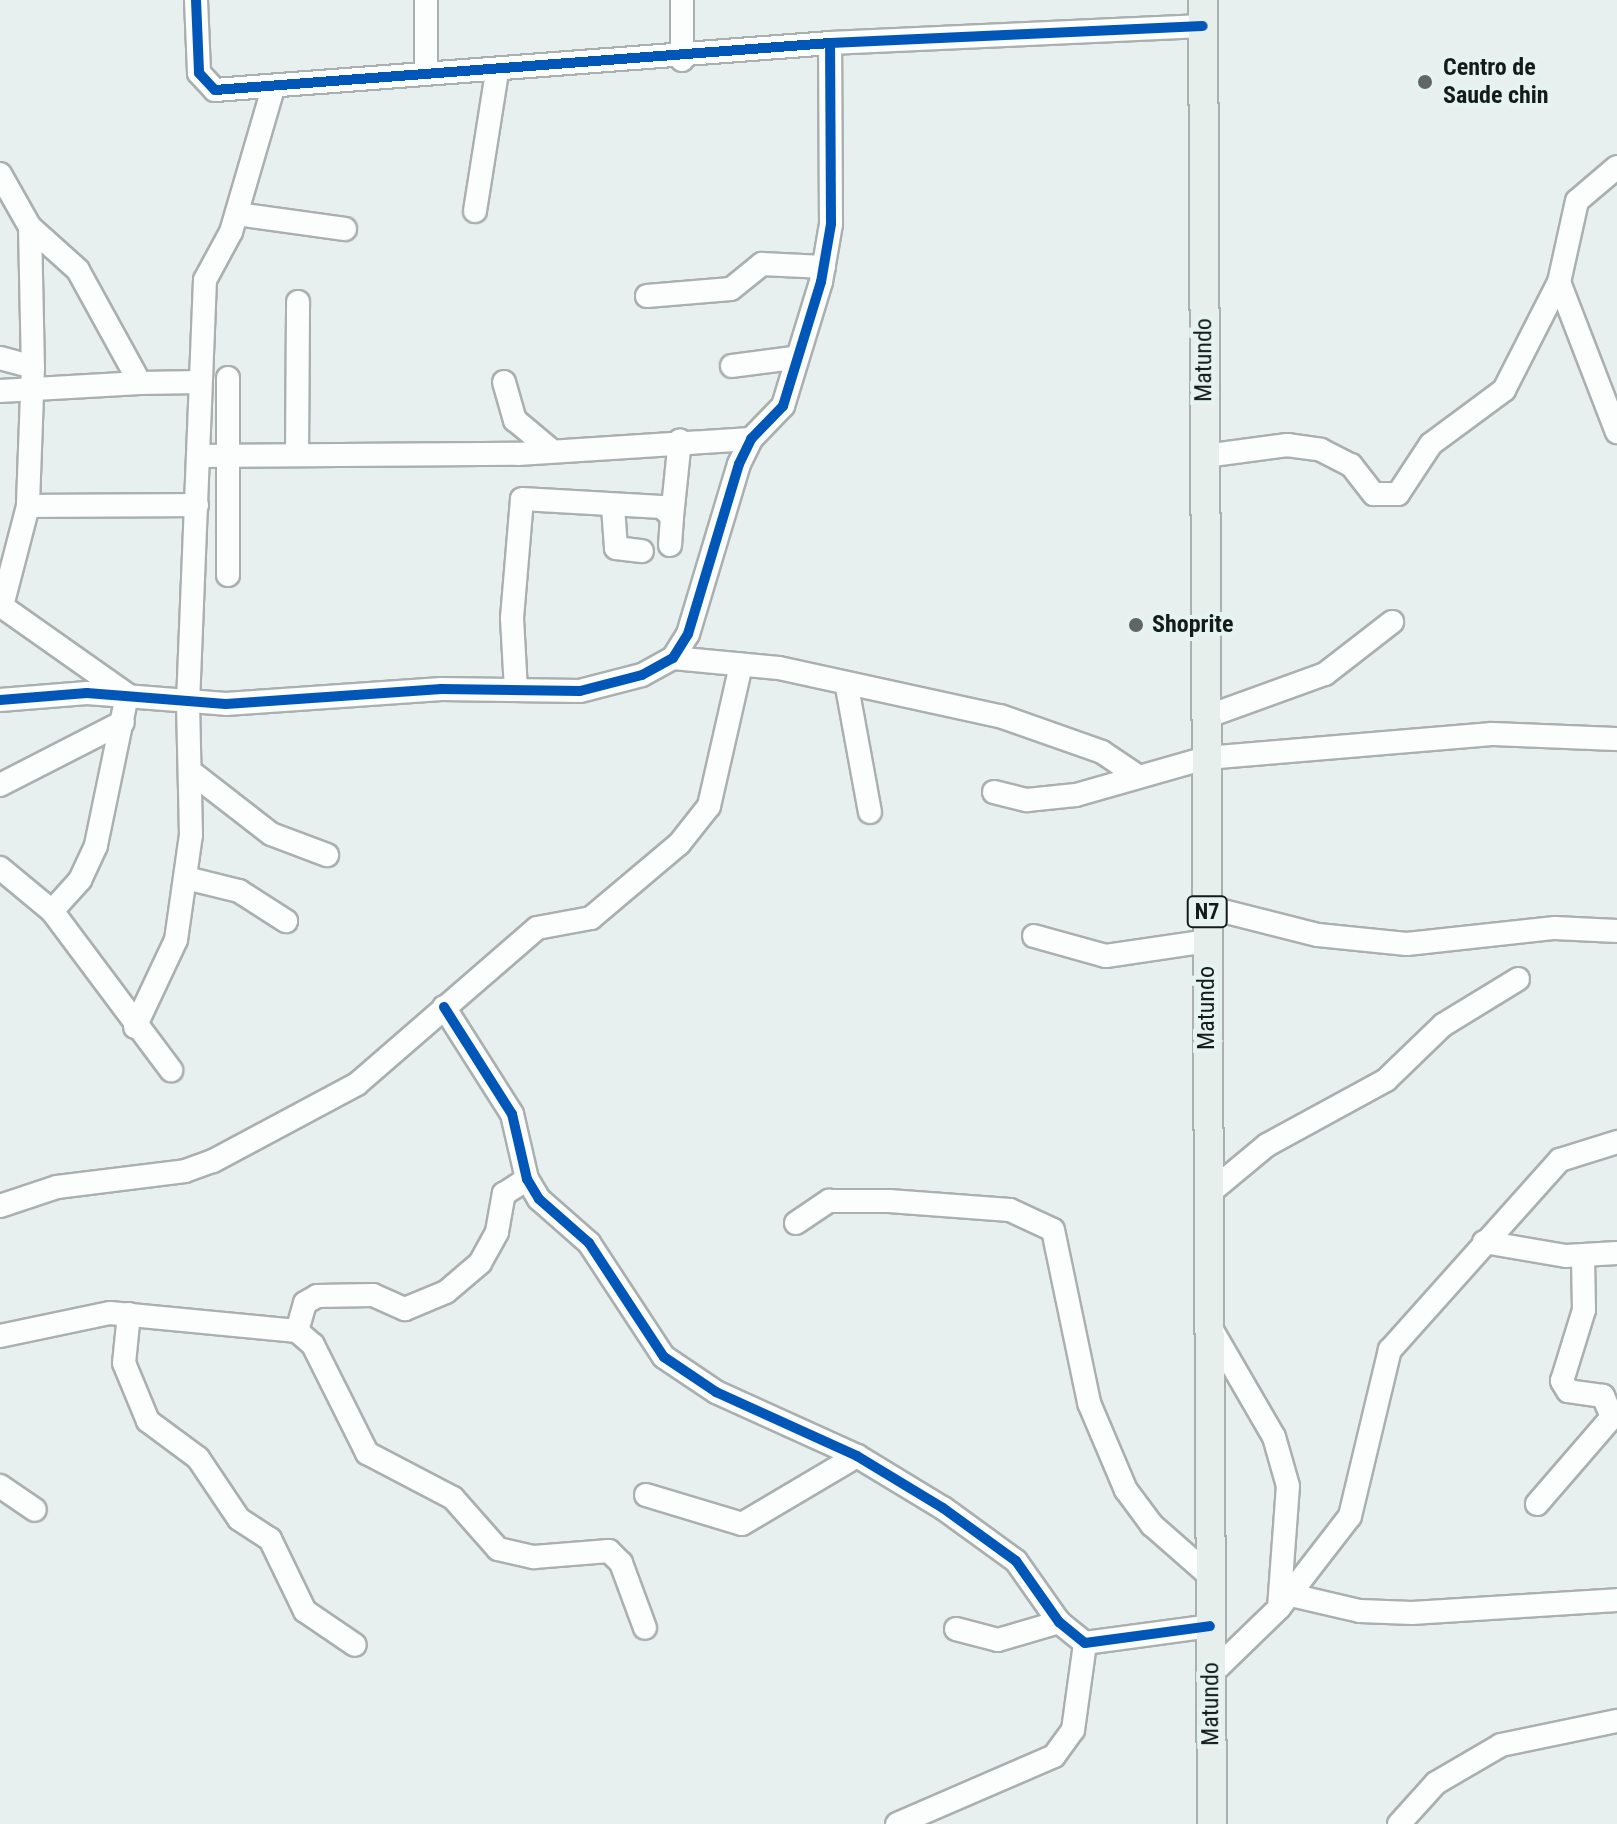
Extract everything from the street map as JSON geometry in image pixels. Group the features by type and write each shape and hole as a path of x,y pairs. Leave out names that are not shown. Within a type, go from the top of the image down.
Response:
{"main road":[{"name":"Matundo","path":"1203,13 1208,1194 1212,1330 1212,1824"}],"street":[{"path":"196,0 204,84 273,88 426,70 497,72 682,60 830,43 1203,13"},
{"path":"426,0 426,70"},
{"path":"682,0 682,60"},
{"path":"673,658 688,634 751,439 783,406 793,358 824,267 830,43"},
{"path":"475,211 497,72"},
{"path":"135,1027 171,955 186,878 195,775 188,703 205,280 237,214 273,88"},
{"path":"1205,456 1287,445 1321,450 1351,465 1374,494 1398,494 1431,444 1504,390 1559,282 1577,201 1617,167"},
{"path":"0,174 30,227 78,270 140,383"},
{"path":"237,214 345,229"},
{"path":"30,227 32,377 28,506 1,605 127,695"},
{"path":"647,296 731,289 762,264 824,267"},
{"path":"1559,282 1617,432"},
{"path":"297,455 298,302"},
{"path":"0,358 32,377"},
{"path":"732,366 793,358"},
{"path":"0,391 32,377 140,383 200,382"},
{"path":"228,378 228,575"},
{"path":"504,382 515,420 551,450"},
{"path":"198,456 551,450 680,440 751,439"},
{"path":"670,545 680,440"},
{"path":"516,690 512,618 520,502 568,498 613,507 662,507 672,517"},
{"path":"28,506 197,505"},
{"path":"613,507 616,548 642,551"},
{"path":"1206,717 1334,669 1392,622"},
{"path":"0,700 127,695 188,703 611,685 673,658 741,665 1000,716 1102,752 1135,774"},
{"path":"0,1206 57,1187 199,1167 344,1093 522,938 591,918 679,844 714,795 741,665"},
{"path":"847,687 870,812"},
{"path":"52,911 80,880 96,845 127,695"},
{"path":"0,785 123,722"},
{"path":"994,792 1061,797 1135,774 1206,758 1492,734 1617,739"},
{"path":"195,775 271,834 327,855"},
{"path":"0,868 52,911 135,1027 171,1070"},
{"path":"186,878 239,891 286,921"},
{"path":"1207,907 1318,935 1407,944 1555,928 1617,931"},
{"path":"1034,936 1106,956 1207,941"},
{"path":"1208,1194 1267,1145 1386,1080 1443,1025 1518,979"},
{"path":"444,1007 512,1114 527,1179 546,1209 597,1253 664,1357 716,1392 857,1456 1007,1552 1059,1622 1085,1643 1210,1626"},
{"path":"1211,1674 1285,1602 1350,1516 1390,1350 1560,1160 1617,1142"},
{"path":"297,1331 305,1303 317,1296 373,1295 405,1309 446,1292 480,1263 497,1232 504,1194 527,1179"},
{"path":"796,1223 829,1201 875,1200 1010,1210 1053,1230 1089,1403 1126,1490 1210,1576"},
{"path":"1484,1242 1583,1256 1617,1253"},
{"path":"1537,1504 1612,1417 1603,1396 1568,1391 1562,1381 1584,1310 1583,1256"},
{"path":"129,1314 124,1363 148,1421 198,1458 239,1519 270,1539 305,1611 355,1645"},
{"path":"0,1336 129,1314 297,1331 313,1345 367,1453 453,1498 498,1549 534,1557 609,1551 621,1563 645,1628"},
{"path":"1212,1330 1284,1460 1285,1602"},
{"path":"646,1495 742,1524 857,1456"},
{"path":"0,1486 35,1510"},
{"path":"1285,1602 1360,1611 1412,1613 1617,1600"},
{"path":"956,1629 998,1640 1059,1622"},
{"path":"897,1824 1054,1756 1073,1730 1085,1643"},
{"path":"1399,1824 1436,1783 1501,1745 1617,1721"}],"cycle path":[{"path":"196,0 199,73 215,90 830,43 1203,26"},
{"path":"0,700 87,693 226,704 441,689 580,691 642,675 673,658 688,634 739,464 751,439 783,406 821,282 831,224 830,43"},
{"path":"444,1007 512,1114 527,1179 539,1199 589,1243 664,1357 716,1392 857,1456 943,1508 1016,1561 1059,1622 1085,1643 1210,1626"}],"place":[{"name":"Centro de Saude chin","path":"1425,82"},
{"name":"Shoprite","path":"1136,625"}]}
